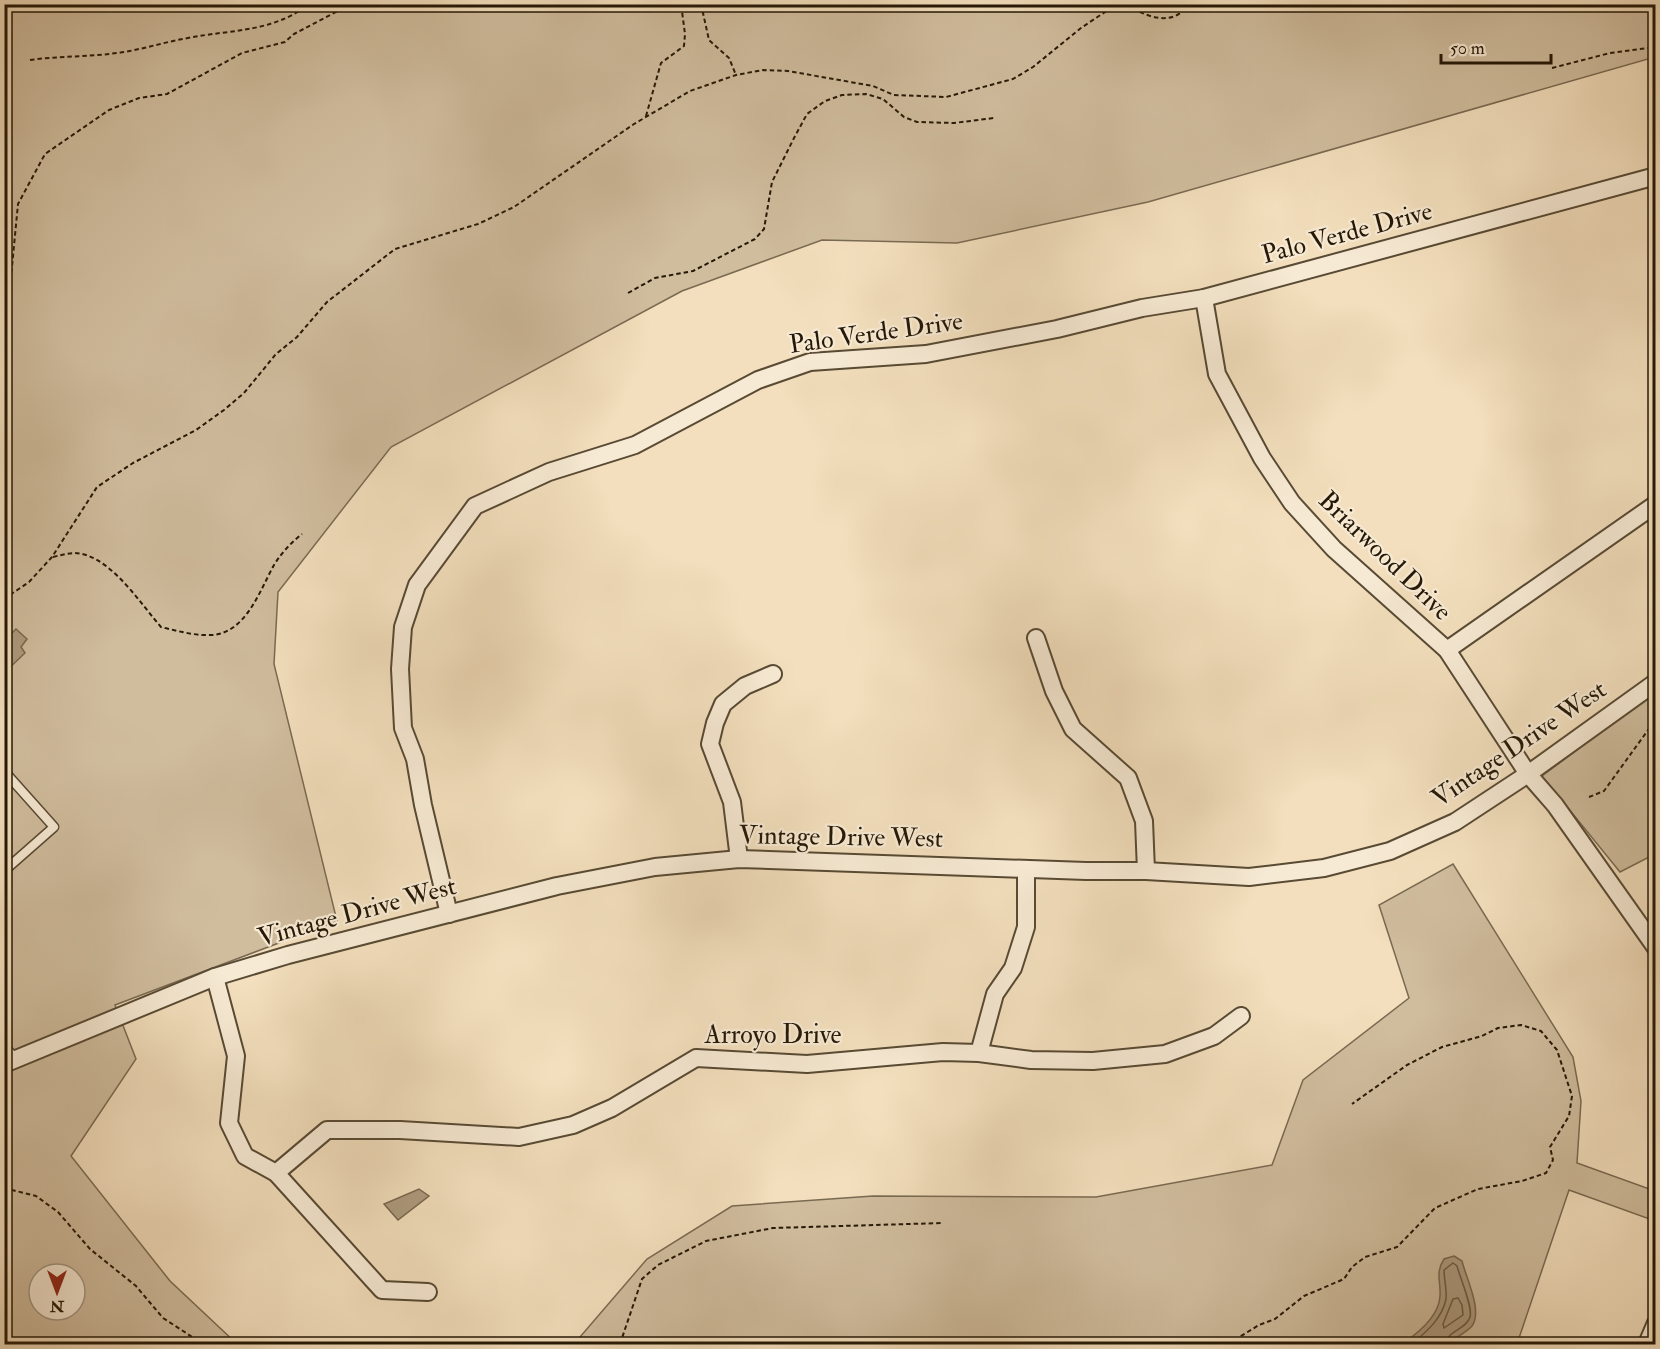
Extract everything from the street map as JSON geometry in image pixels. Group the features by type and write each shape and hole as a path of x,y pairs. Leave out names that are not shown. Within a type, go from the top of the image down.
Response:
{"street":[{"name":"Palo Verde Drive","path":"449,914 423,805 416,759 403,728 400,669 403,627 417,585 475,506 549,472 635,445 758,380 810,362 926,354 1057,329 1142,308 1204,298 1656,176"},
{"name":"Briarwood Drive","path":"1204,298 1216,374 1262,458 1292,503 1334,549 1447,650 1528,774 1555,805 1656,948"},
{"path":"1447,650 1656,504"},
{"path":"1036,638 1054,691 1073,729 1128,778 1144,820 1146,871"},
{"path":"739,859 732,802 711,744 715,723 723,704 745,686 773,674"},
{"name":"Vintage Drive West","path":"10,1062 215,977 288,955 557,886 655,867 739,859 1146,871 1250,877 1324,868 1390,850 1455,822 1528,774 1656,682"},
{"path":"979,1053 995,994 1013,968 1026,927 1026,869"},
{"path":"215,977 236,1056 229,1123 245,1156 276,1173 382,1290 428,1292"},
{"name":"Arroyo Drive","path":"276,1173 327,1130 400,1130 519,1137 573,1125 612,1108 696,1058 807,1064 943,1052 979,1053 1031,1060 1093,1061 1165,1054 1214,1036 1241,1016"},
{"path":"1647,1344 1656,1323"}],"lane":[{"path":"4,771 54,826 4,871"},
{"path":"4,1047 10,1062"}],"path":[{"path":"30,60 66,55 115,54 189,38 248,31 291,18 310,4"},
{"path":"4,302 11,277 18,204 45,154 109,110 138,98 167,94 242,53 285,42 294,34 351,4"},
{"path":"646,118 646,108 661,63 684,46 685,34 681,4"},
{"path":"701,4 709,40 729,58 736,75"},
{"path":"4,599 29,582 52,557 98,487 134,463 196,430 224,410 244,393 276,354 297,337 327,302 395,249 478,224 514,207 690,91 736,75 763,70 788,70 873,86 894,95 946,97 1013,79 1033,67 1081,28 1117,4"},
{"path":"1127,4 1155,20 1174,16 1189,4"},
{"path":"1552,68 1610,53 1656,47"},
{"path":"628,293 655,278 693,271 755,239 764,229 772,182 794,138 807,114 825,101 842,95 866,94 883,99 904,117 917,122 965,123 994,118"},
{"path":"52,557 71,552 87,555 126,584 161,627 214,635 230,629 246,615 275,564 289,544 302,534"},
{"path":"1589,797 1604,791 1656,719"},
{"path":"1228,1344 1259,1325 1275,1319 1304,1296 1344,1279 1352,1267 1365,1257 1397,1247 1435,1208 1478,1189 1522,1181 1546,1173 1553,1160 1550,1147 1569,1116 1572,1096 1557,1050 1541,1031 1521,1025 1498,1028 1482,1036 1442,1047 1407,1065 1352,1104"},
{"path":"4,1188 36,1196 58,1212 90,1249 136,1286 163,1318 203,1344"},
{"path":"620,1344 642,1279 658,1265 706,1241 773,1228 943,1223"}],"shaded area":[{"path":"5,5 1655,5 1655,57 1148,202 957,243 822,240 682,291 391,447 278,592 274,664 337,921 115,1005 136,1059 71,1156 170,1281 237,1344 5,1344"},
{"path":"1655,691 1655,854 1620,872 1542,776"},
{"path":"1453,864 1573,1057 1581,1101 1577,1163 1655,1191 1655,1221 1569,1190 1517,1344 574,1344 647,1259 732,1206 873,1196 1096,1197 1272,1165 1303,1080 1409,998 1379,905"}],"water":[{"path":"16,629 27,639 21,647 25,653 5,672 5,640"},
{"path":"419,1189 429,1196 398,1220 384,1204"},
{"path":"1454,1256 1462,1261 1473,1294 1476,1312 1472,1326 1450,1344 1402,1344 1420,1330 1436,1311 1440,1296 1440,1269 1444,1259"}]}
